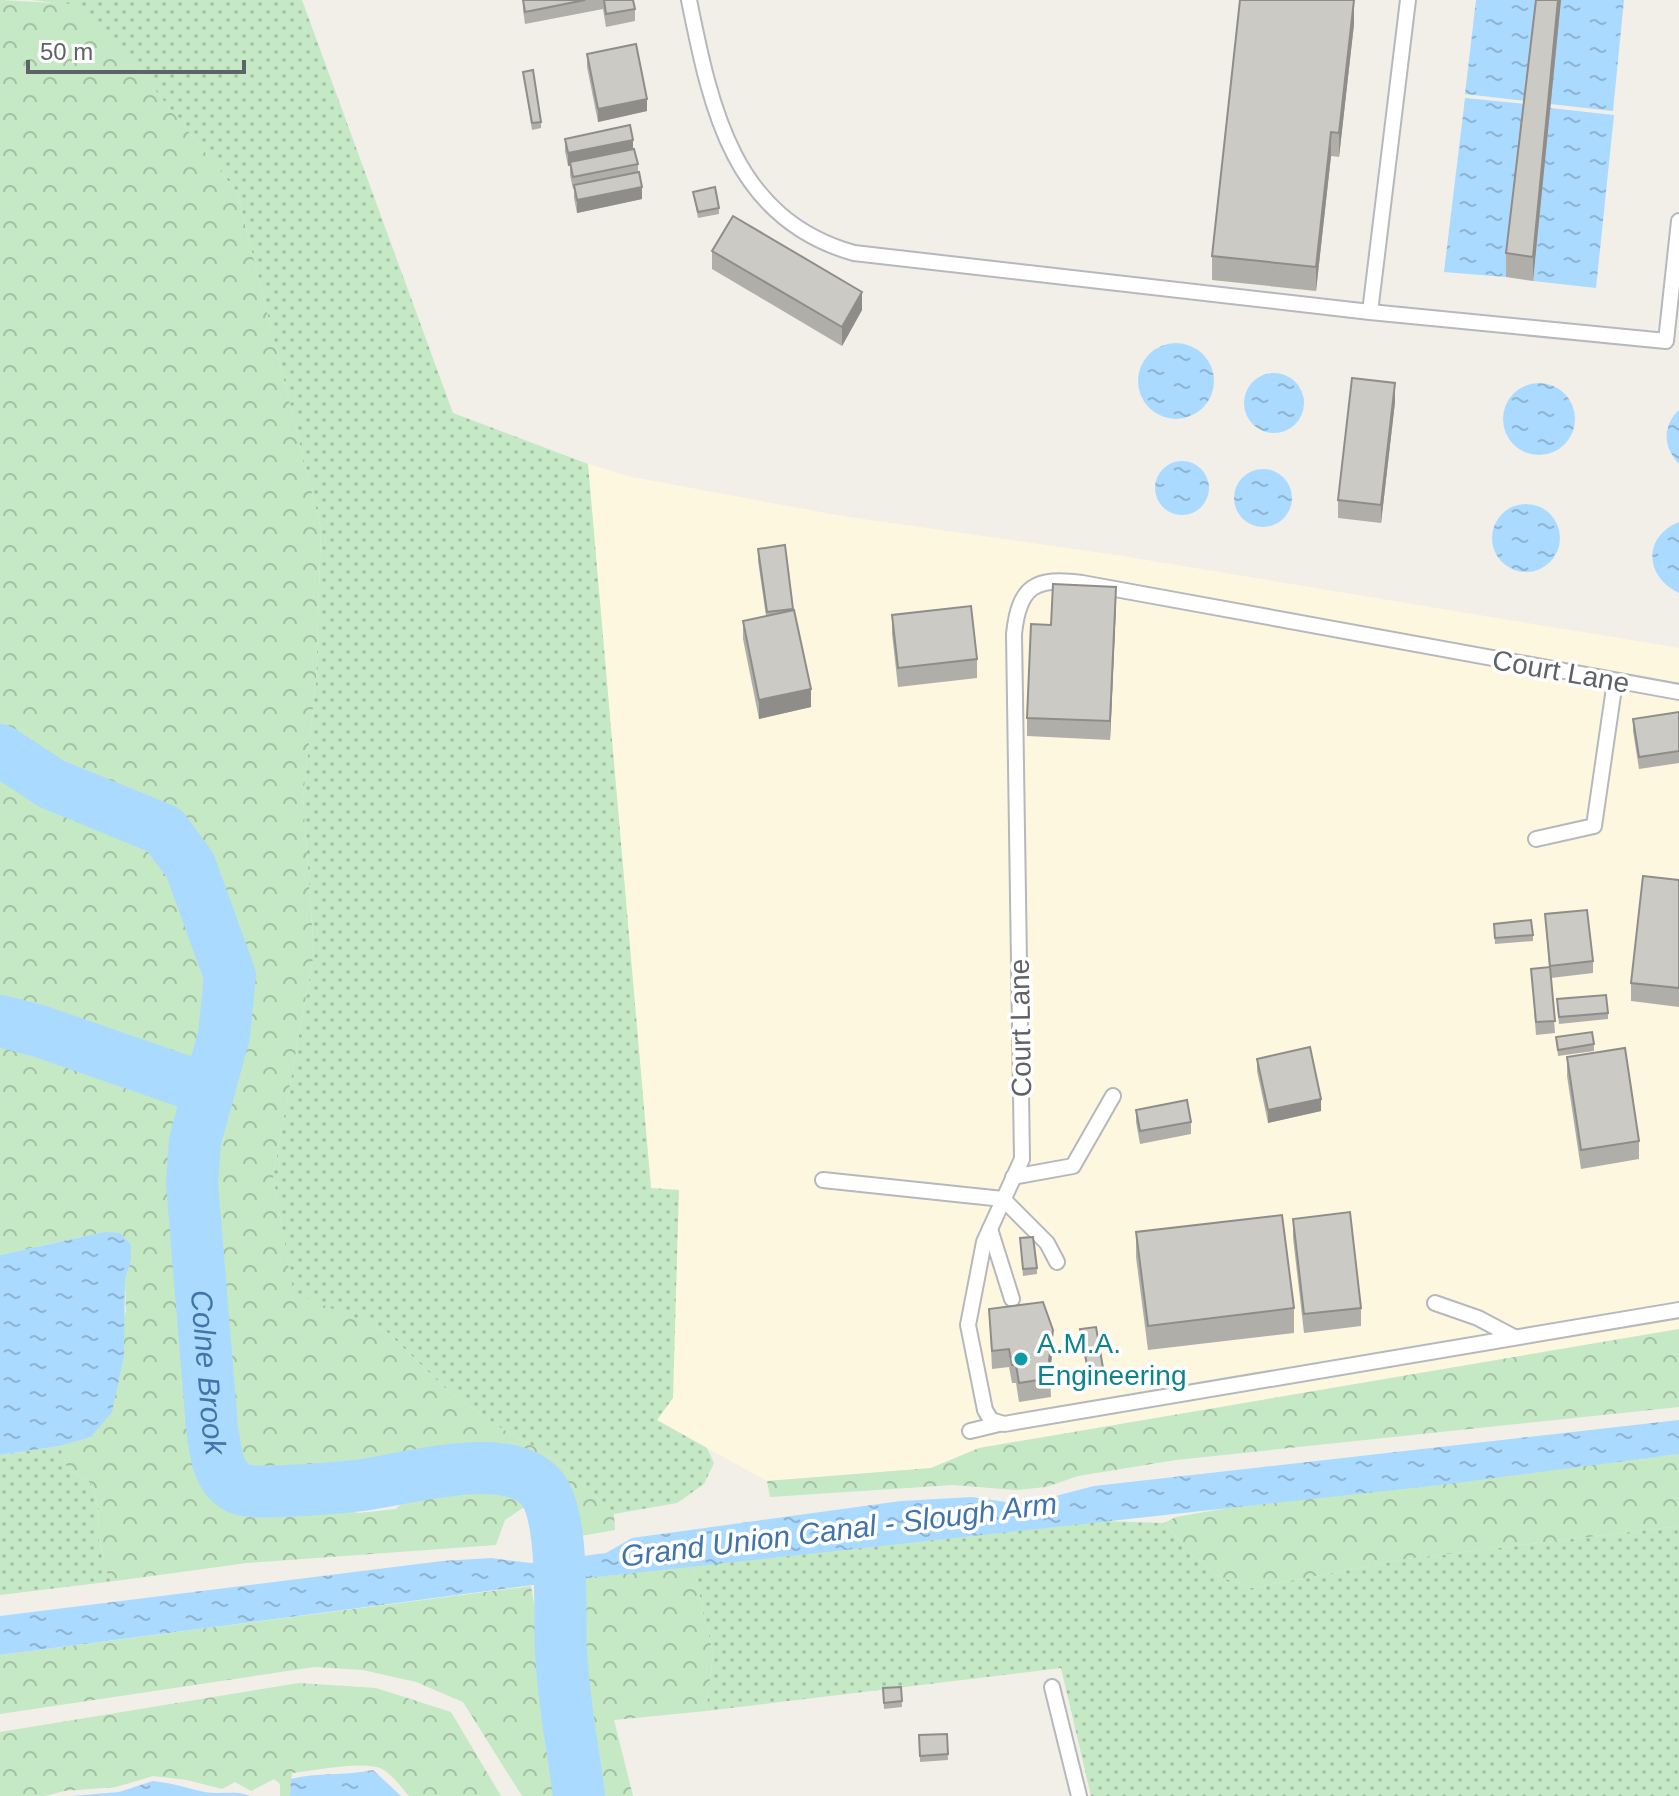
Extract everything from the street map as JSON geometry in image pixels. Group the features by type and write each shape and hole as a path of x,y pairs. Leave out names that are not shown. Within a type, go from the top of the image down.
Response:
{"lane":[{"path":"689,0 704,72 718,115 753,187 780,217 831,247 854,253 1370,312 1672,342 1679,221"},
{"path":"1370,312 1408,0"},
{"name":"Court Lane","path":"999,1424 991,1420 985,1410 968,1325 984,1242 1022,1159 1014,634 1016,612 1026,593 1047,581 1082,583 1679,692"},
{"path":"1536,839 1594,826 1615,681"},
{"path":"1013,1177 1073,1166 1113,1096"},
{"path":"823,1180 1003,1199 1047,1243 1057,1262"},
{"path":"990,1229 1012,1299"},
{"path":"1435,1303 1478,1318 1514,1337"},
{"path":"970,1431 1679,1310"},
{"path":"1052,1687 1079,1796"}],"shaded area":[{"path":"588,464 632,477 842,516 1116,555 1679,648 1679,1329 979,1448 931,1468 767,1481 656,1420 679,1190 651,1189"}],"green space":[{"path":"0,0 74,4 138,69 237,192 321,529 316,680 303,798 314,953 273,1176 293,1292 387,1332 448,1391 499,1427 554,1458 614,1514 615,1530 569,1538 560,1488 528,1467 477,1461 355,1480 262,1487 239,1484 223,1462 196,1185 199,1142 228,1040 235,978 194,863 167,826 52,778 0,745"},
{"path":"31,0 302,0 453,413 588,464 651,1188 679,1190 673,1398 657,1420 707,1448 714,1463 704,1484 677,1503 614,1514 554,1458 499,1427 448,1391 387,1332 293,1293 273,1176 314,953 303,798 316,680 321,529 237,192 138,69 74,5"},
{"path":"0,756 50,790 161,835 186,867 225,976 220,1035 205,1082 30,1019 16,1006 0,998"},
{"path":"33,1037 202,1094 189,1138 187,1201 204,1412 213,1473 236,1495 274,1501 307,1500 359,1513 396,1509 412,1491 473,1474 505,1479 534,1494 530,1503 505,1520 496,1545 247,1563 115,1581 108,1576 98,1535 99,1509 91,1483 68,1470 60,1446 91,1437 126,1311 125,1280 131,1261 104,1232 0,1255 0,1038"},
{"path":"1679,1329 1679,1407 1176,1460 1078,1476 1046,1487 1015,1490 953,1485 770,1497 767,1481 931,1468 979,1448"},
{"path":"60,1446 68,1470 91,1483 99,1509 98,1535 103,1557 115,1581 0,1595 0,1455"},
{"path":"1679,1454 1679,1526 1406,1559 1252,1588 1218,1576 1192,1555 1164,1523 1176,1517 1228,1508"},
{"path":"1102,1521 1164,1523 1192,1555 1218,1576 1252,1588 1406,1559 1679,1526 1679,1796 1091,1796 1061,1668 706,1711 713,1654 693,1565"},
{"path":"693,1565 713,1654 706,1711 614,1720 633,1796 582,1796 576,1755 579,1579"},
{"path":"531,1586 566,1796 522,1796 463,1702 416,1682 363,1670 314,1667 0,1714 0,1655"},
{"path":"299,1683 376,1688 451,1712 501,1796 409,1796 386,1771 364,1766 292,1773 290,1796 280,1796 280,1784 274,1779 251,1791 235,1782 222,1789 153,1776 116,1787 64,1791 45,1796 0,1796 0,1732"}],"water":[{"path":"1476,0 1539,0 1527,101 1465,94"},
{"path":"1561,0 1624,0 1613,111 1550,104"},
{"path":"1465,98 1527,104 1506,277 1444,272"},
{"path":"1550,108 1614,115 1596,288 1533,281"},
{"path":"1176,343 1190,346 1203,354 1211,367 1214,381 1211,395 1203,408 1190,416 1176,419 1162,416 1149,408 1141,395 1138,381 1141,367 1149,354 1162,346"},
{"path":"1274,373 1286,375 1295,382 1302,391 1302,415 1295,424 1286,431 1274,433 1262,431 1253,424 1246,415 1244,403 1246,391 1253,382 1262,375"},
{"path":"1539,383 1559,389 1569,399 1575,419 1569,439 1559,449 1539,455 1519,449 1509,439 1503,419 1509,399 1519,389"},
{"path":"1679,410 1679,464 1667,444 1667,430"},
{"path":"1182,461 1201,469 1209,488 1201,507 1182,515 1163,507 1155,488 1163,469"},
{"path":"1263,469 1284,477 1292,498 1284,519 1263,527 1242,519 1234,498 1242,477"},
{"path":"1526,504 1539,506 1550,514 1558,525 1558,551 1550,562 1539,570 1526,572 1513,570 1502,562 1494,551 1492,538 1494,525 1502,514 1513,506"},
{"path":"1679,522 1679,593 1659,577 1652,557 1659,537"},
{"path":"0,998 23,1013 33,1037 0,1038"},
{"path":"104,1232 120,1233 131,1245 131,1261 125,1280 124,1356 112,1412 91,1437 60,1446 0,1455 0,1255"},
{"name":"Grand Union Canal - Slough Arm","path":"1679,1420 1679,1454 1440,1485 579,1579 0,1655 0,1616 442,1561 491,1558 531,1563 606,1553 632,1538 901,1501 972,1497 1012,1503 1044,1499 1094,1486"},
{"path":"373,1770 401,1796 290,1796 291,1779"},
{"path":"153,1781 205,1792 250,1796 72,1796 119,1792"}],"building":[{"path":"523,0 585,0 525,12"},
{"path":"604,0 633,0 635,9 606,14"},
{"path":"1240,0 1354,0 1339,133 1331,132 1316,267 1212,256"},
{"path":"1536,0 1558,0 1533,257 1506,253"},
{"path":"636,44 647,99 598,109 587,54"},
{"path":"533,70 541,122 532,123 523,72"},
{"path":"630,125 633,140 568,153 565,139"},
{"path":"634,149 638,164 573,177 570,162"},
{"path":"639,172 642,187 577,200 574,185"},
{"path":"715,187 719,208 698,212 693,192"},
{"path":"733,216 862,292 842,327 712,251"},
{"path":"1352,378 1395,383 1381,505 1338,500"},
{"path":"785,545 793,609 767,612 758,549"},
{"path":"1053,584 1116,587 1110,721 1027,718 1031,624 1051,625"},
{"path":"971,606 977,659 898,668 892,615"},
{"path":"794,610 811,689 759,700 743,621"},
{"path":"1679,712 1679,751 1639,757 1633,719"},
{"path":"1643,876 1679,880 1679,988 1631,983"},
{"path":"1587,910 1593,961 1550,966 1545,914"},
{"path":"1531,920 1533,935 1495,938 1494,924"},
{"path":"1550,967 1555,1021 1536,1022 1531,969"},
{"path":"1606,995 1608,1013 1559,1017 1557,999"},
{"path":"1592,1032 1594,1044 1558,1050 1556,1037"},
{"path":"1310,1047 1321,1099 1268,1110 1257,1059"},
{"path":"1625,1048 1639,1141 1581,1150 1567,1057"},
{"path":"1187,1100 1191,1122 1140,1131 1136,1110"},
{"path":"1350,1212 1361,1308 1304,1314 1293,1219"},
{"path":"1282,1215 1294,1308 1148,1326 1136,1232"},
{"path":"1033,1237 1037,1268 1023,1269 1020,1238"},
{"name":"A.M.A. Engineering","path":"1043,1302 1053,1330 1049,1360 1051,1378 1019,1383 1009,1349 992,1351 989,1309"},
{"path":"1096,1327 1103,1368 1088,1370 1080,1329"},
{"path":"901,1687 902,1701 884,1703 883,1688"},
{"path":"947,1734 948,1754 920,1756 919,1735"}],"waterway":[{"name":"Colne Brook","path":"0,750 52,784 164,830 190,865 230,976 224,1035 195,1141 192,1183 212,1427 220,1468 236,1487 266,1492 353,1486 458,1469 484,1468 508,1470 528,1477 543,1490 550,1504 558,1544 562,1669 579,1796"},
{"path":"0,1021 39,1031 209,1090"}],"place":[{"name":"A.M.A. Engineering","path":"1021,1359"}]}
